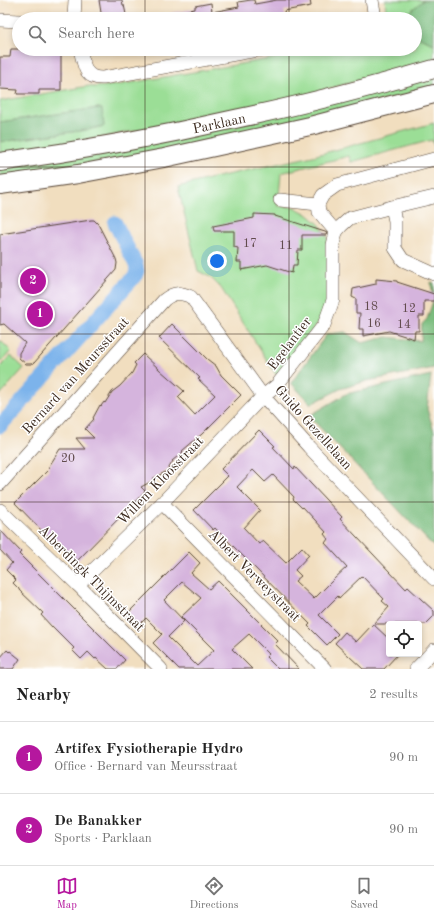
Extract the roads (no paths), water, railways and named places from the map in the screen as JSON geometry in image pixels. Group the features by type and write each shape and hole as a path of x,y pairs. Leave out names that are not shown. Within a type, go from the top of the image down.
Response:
{"street":[{"path":"74,12 75,0"},
{"path":"372,0 374,12"},
{"path":"0,20 12,21"},
{"path":"82,56 86,71 92,77 97,78 223,56"},
{"name":"Parklaan","path":"0,162 92,148 179,132 301,105 434,69"},
{"name":"Parklaan","path":"0,185 78,174 164,158 310,126 434,94"},
{"path":"434,159 337,185 323,195 318,204 319,212 336,232 350,218 434,197"},
{"path":"280,200 318,204"},
{"path":"392,207 395,221 395,248 403,260 434,274"},
{"name":"Egelantier","path":"263,396 277,385 324,325 333,300 333,245 336,232"},
{"name":"Guido Gezellelaan","path":"178,293 191,297 263,396 434,580"},
{"name":"Bernard van Meursstraat","path":"0,484 164,300 170,295 178,293"},
{"name":"Willem Kloosstraat","path":"78,585 162,503 263,396"},
{"name":"Albert Verweystraat","path":"162,503 325,669"},
{"name":"Alberdingk Thijmstraat","path":"0,510 78,585 161,669"},
{"path":"416,669 434,650"}],"waterway":[{"path":"0,426 135,276 137,271 136,265 115,223"}],"place":[{"name":"De Banakker","path":"33,281"},
{"name":"Artifex Fysiotherapie Hydro","path":"40,314"}]}
